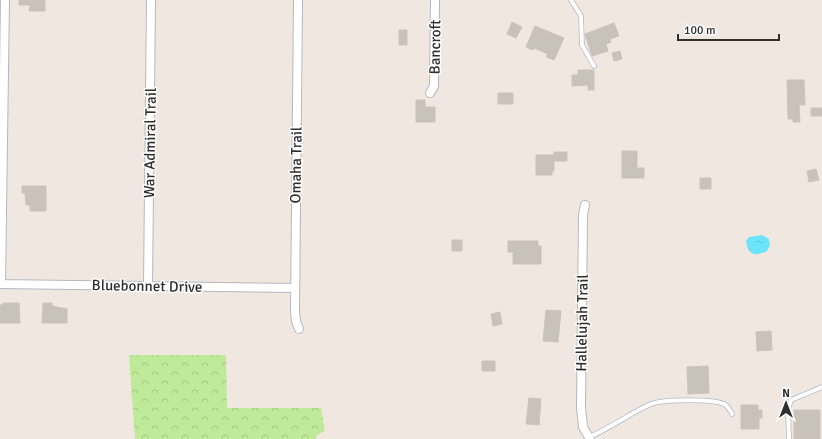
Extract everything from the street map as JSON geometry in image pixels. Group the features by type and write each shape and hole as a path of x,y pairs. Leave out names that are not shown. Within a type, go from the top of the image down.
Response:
{"street":[{"path":"1,284 2,43 5,0"},
{"name":"War Admiral Trail","path":"148,286 151,0"},
{"name":"Omaha Trail","path":"298,0 295,315 300,329"},
{"name":"Bancroft","path":"430,93 434,86 435,0"},
{"name":"Hallelujah Trail","path":"585,205 583,215 581,407 583,427 590,438"},
{"name":"Bluebonnet Drive","path":"1,284 295,288"}],"lane":[{"path":"571,0 581,16 582,45 594,66"},
{"path":"789,439 788,409 791,400 822,387"},
{"path":"590,438 652,403 696,400 717,402 726,405 732,414"}],"green space":[{"path":"129,355 226,355 227,408 321,408 325,431 317,435 316,439 135,439"}],"water":[{"path":"762,235 769,239 770,245 767,251 759,254 753,254 748,249 746,241 749,237"}],"building":[{"path":"19,0 45,0 45,11 29,11 30,5 19,5"},
{"path":"512,22 522,27 516,38 507,34"},
{"path":"614,23 619,36 610,39 611,42 606,44 608,51 592,56 585,34"},
{"path":"535,26 564,38 554,60 546,57 548,54 534,48 533,50 526,47"},
{"path":"399,30 407,30 407,45 399,45"},
{"path":"620,51 622,59 614,61 612,53"},
{"path":"578,70 594,70 594,90 588,90 588,85 572,86 572,75 578,75"},
{"path":"787,80 804,80 805,105 799,105 800,122 793,122 793,119 788,119"},
{"path":"498,93 513,93 513,104 498,104"},
{"path":"416,100 425,100 425,107 435,107 435,122 416,122"},
{"path":"811,108 822,108 822,116 811,116"},
{"path":"622,151 637,151 637,168 644,168 644,178 622,178"},
{"path":"554,152 567,152 567,161 554,161 554,171 552,171 552,175 536,175 536,155 554,155"},
{"path":"816,169 819,180 809,182 807,171"},
{"path":"700,178 711,178 711,189 700,189"},
{"path":"22,186 46,186 46,211 30,211 30,205 26,205 25,193 22,193"},
{"path":"452,240 462,240 462,251 452,251"},
{"path":"508,241 538,241 538,246 541,246 541,264 513,264 513,252 508,252"},
{"path":"3,303 19,303 20,323 0,323 0,305 3,305"},
{"path":"43,303 52,303 52,306 67,309 67,323 42,323"},
{"path":"546,310 561,311 558,342 543,341"},
{"path":"500,312 502,324 493,326 491,314"},
{"path":"771,331 772,350 757,351 756,332"},
{"path":"482,361 495,361 495,371 482,371"},
{"path":"708,366 709,393 688,394 687,367"},
{"path":"529,398 541,399 539,425 526,424"},
{"path":"741,405 758,405 758,410 762,410 762,418 759,418 759,429 741,429"},
{"path":"794,410 820,410 820,439 794,439"}]}
